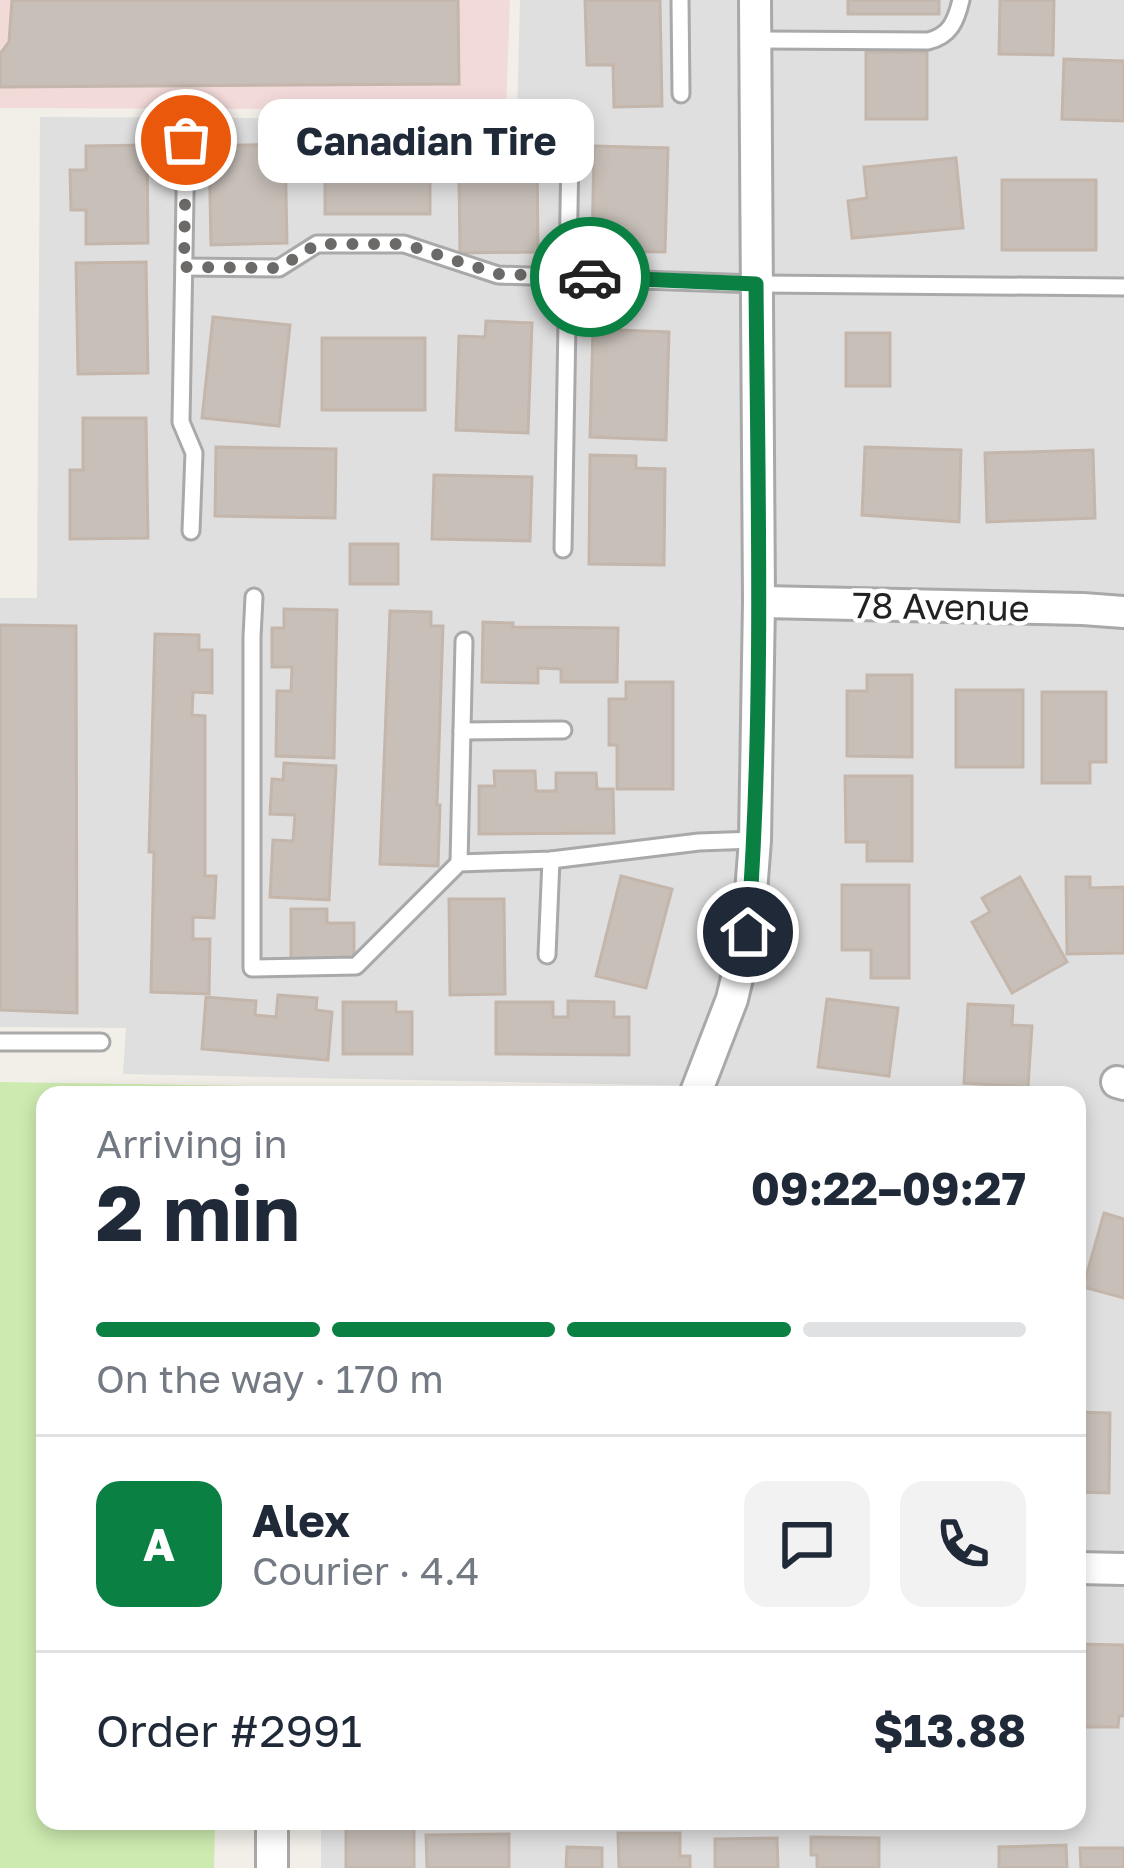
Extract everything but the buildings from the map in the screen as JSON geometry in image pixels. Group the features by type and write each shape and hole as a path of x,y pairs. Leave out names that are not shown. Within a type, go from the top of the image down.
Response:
{"street":[{"path":"698,1086 732,999 748,932 755,840 759,602 755,0"},
{"name":"78 Avenue","path":"759,602 1124,612"},
{"path":"1086,1568 1124,1569"},
{"path":"272,1830 272,1868"}],"lane":[{"path":"680,0 681,94"},
{"path":"755,40 928,41 951,29 961,0"},
{"path":"186,140 181,422 194,453 191,531"},
{"path":"563,549 570,153"},
{"path":"184,267 279,268 317,244 404,244 498,274 756,284 1124,286"},
{"path":"254,597 251,968 356,966 459,863 551,860 755,840"},
{"path":"459,863 464,641"},
{"path":"462,731 562,730"},
{"path":"547,955 551,860"},
{"path":"0,1042 100,1042"}],"shaded area":[{"path":"0,0 510,0 506,110 0,108"},
{"path":"520,0 1124,0 1124,1868 321,1868 321,1830 1086,1830 1086,1086 702,1086 123,1074 126,1028 0,1027 0,598 37,598 40,117 517,119"}],"green space":[{"path":"0,1082 254,1086 36,1086 36,1830 215,1830 214,1868 0,1868"}],"way so far":[{"path":"186,140 184,267 279,268 317,244 404,244 498,274 590,277"}],"place":[{"name":"Canadian Tire","path":"186,140"}],"route":[{"path":"590,277 756,284 759,602 755,840 748,932"}]}
